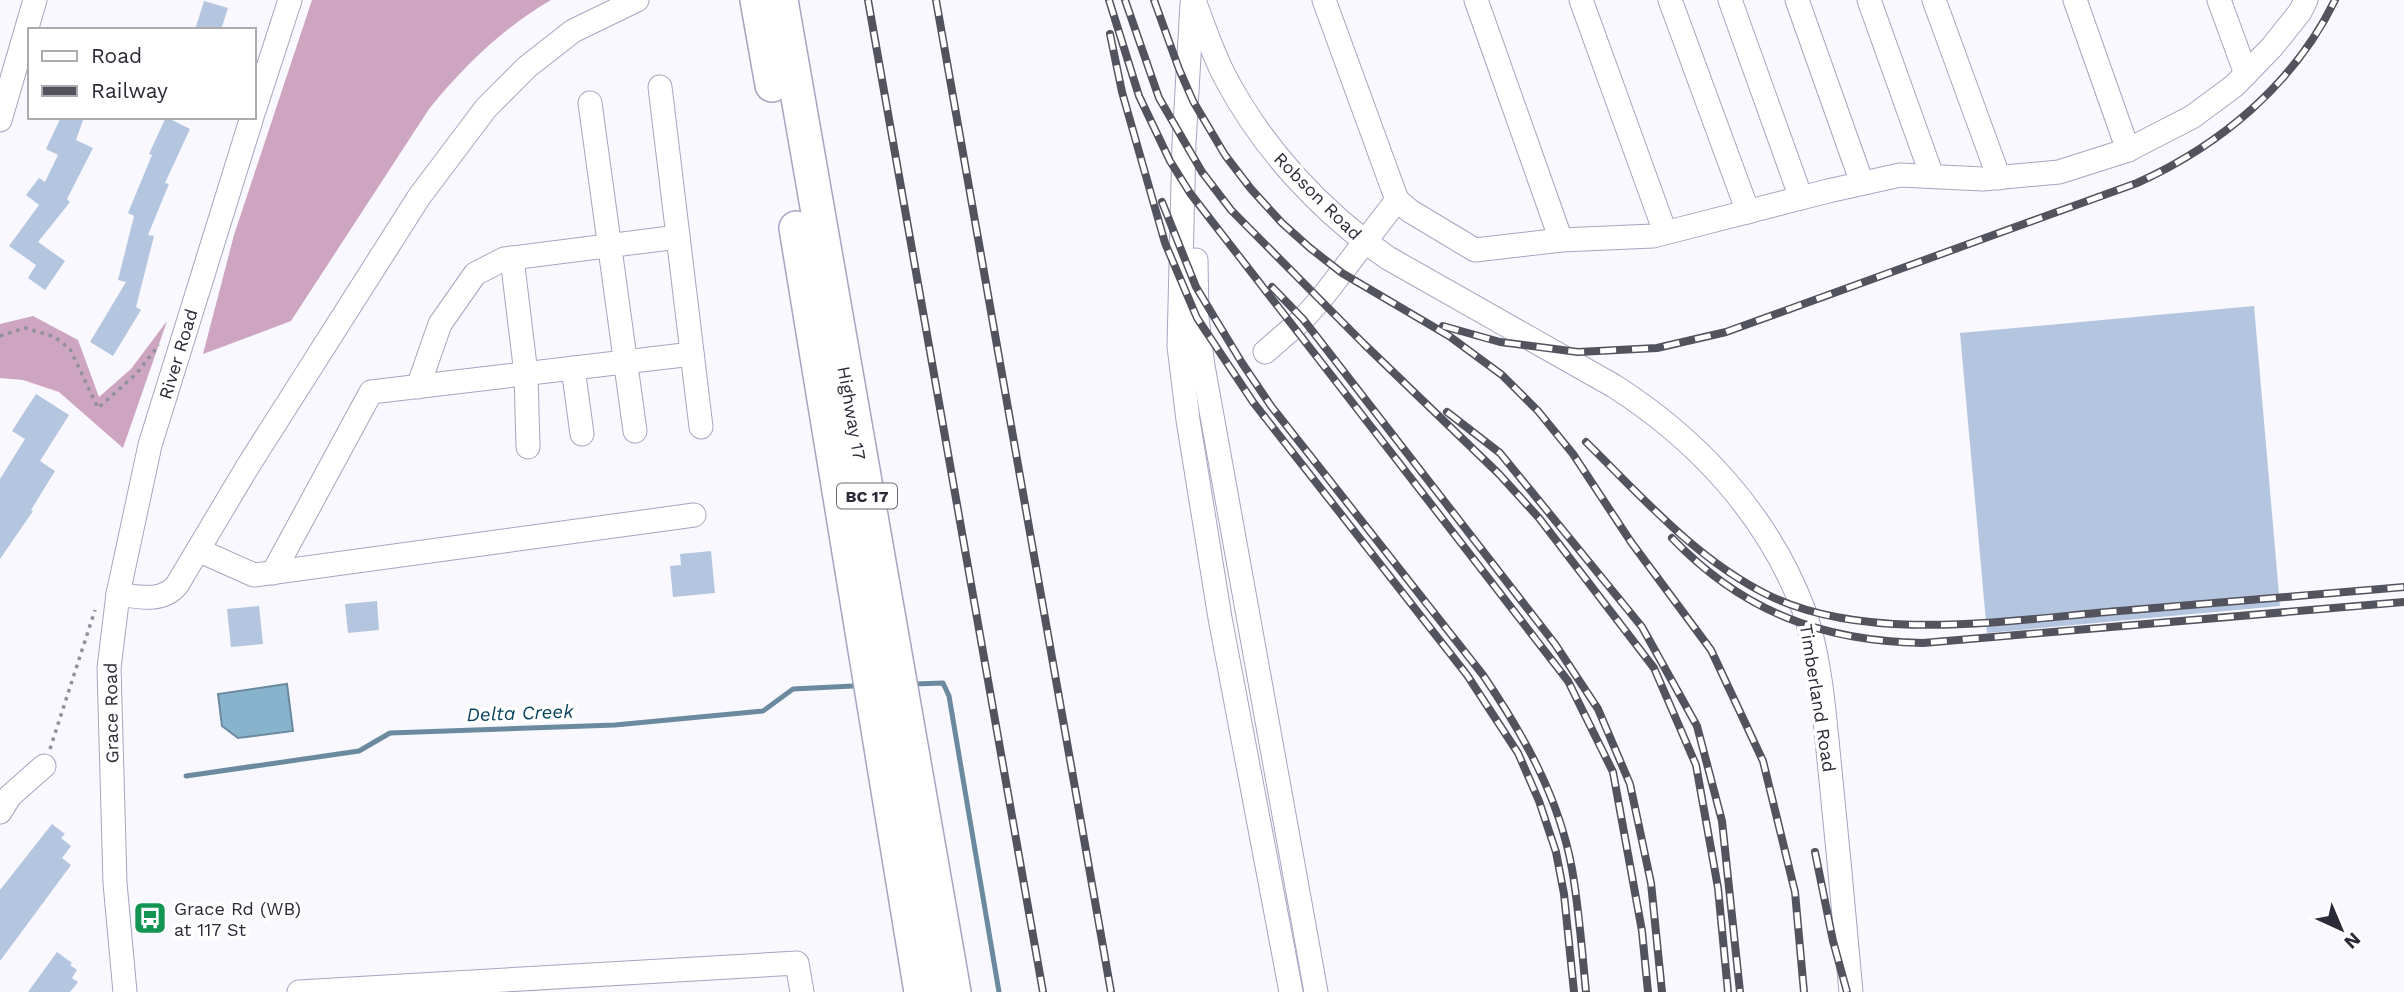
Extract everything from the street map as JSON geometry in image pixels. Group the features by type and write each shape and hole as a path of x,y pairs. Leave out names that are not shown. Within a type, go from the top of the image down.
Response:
{"highway":[{"name":"Highway 17","path":"757,0 921,992"},
{"name":"Highway 17","path":"781,0 954,992"}],"street":[{"path":"0,120 35,0"},
{"path":"256,105 290,0"},
{"path":"118,594 156,598 171,592 419,197 486,107 527,67 573,31 637,0"},
{"path":"1193,0 1184,143 1179,346 1188,420 1220,618 1291,992"},
{"name":"Robson Road","path":"1193,0 1224,74 1246,114 1265,141 1306,188 1363,241 1388,258 1547,349"},
{"path":"1324,0 1397,200 1410,211 1475,250 1561,240 1653,236 1900,175 1983,179 2059,172 2128,150 2192,117 2246,74 2272,47 2300,12 2306,0"},
{"path":"1476,0 1561,240"},
{"path":"1581,0 1665,232"},
{"path":"1670,0 1748,212"},
{"path":"1730,0 1801,198"},
{"path":"1797,0 1861,183"},
{"path":"1869,0 1933,176"},
{"path":"1934,0 1999,178"},
{"path":"2075,0 2128,150"},
{"path":"2219,0 2246,74"},
{"path":"1203,25 1198,110 1196,287 1200,342 1316,992"},
{"path":"660,87 701,427"},
{"path":"590,103 635,431"},
{"name":"River Road","path":"118,594 150,445 251,119"},
{"path":"1265,352 1303,319 1321,299 1397,200"},
{"path":"418,387 440,324 475,274 504,259 678,237"},
{"path":"512,258 526,374 527,447"},
{"name":"Timberland Road","path":"1547,349 1640,403 1702,453 1754,519 1789,579 1808,627 1825,719 1851,992"},
{"path":"273,572 371,392 692,354"},
{"path":"573,368 582,434"},
{"path":"198,550 254,575 694,515"},
{"name":"Grace Road","path":"118,594 108,668 115,883 125,992"},
{"path":"0,812 10,796 44,766"},
{"path":"299,992 797,963 802,992"}],"path":[{"path":"0,336 25,328 55,337 70,349 99,408 136,374 167,336"},
{"path":"52,740 90,628"}],"shaded area":[{"path":"312,0 551,0 485,49 429,109 291,321 203,354 234,235"},
{"path":"33,316 78,340 99,397 131,369 167,321 123,448 59,392 23,380 0,378 0,324"}],"water":[{"path":"287,684 293,731 238,738 222,726 218,694"}],"building":[{"path":"204,1 228,8 222,28 196,28"},
{"path":"60,119 83,119 76,140 93,148 67,199 70,202 38,242 65,261 45,290 28,278 36,265 9,246 39,205 26,195 39,178 45,182 58,155 46,149"},
{"path":"165,119 190,129 165,183 169,184 148,235 154,236 136,307 141,310 113,356 90,342 126,282 118,280 134,216 128,213 152,155 149,154"},
{"path":"2254,306 2280,606 1987,633 1960,333"},
{"path":"36,394 69,415 40,461 55,471 31,510 33,511 0,559 0,479 25,439 12,431"},
{"path":"711,551 715,593 673,597 670,566 681,565 680,554"},
{"path":"377,601 379,630 348,633 345,604"},
{"path":"259,606 263,644 231,647 227,609"},
{"path":"52,824 65,834 61,838 71,846 62,858 71,865 0,961 0,890"},
{"path":"57,952 77,970 72,978 78,982 70,992 28,992"}],"waterway":[{"name":"Delta Creek","path":"915,684 943,683 949,696 999,992"},
{"name":"Delta Creek","path":"186,776 359,751 390,733 615,725 763,711 793,689 853,686"}],"railway":[{"path":"868,0 1043,992"},
{"path":"936,0 1111,992"},
{"path":"1109,0 1139,96 1170,161 1190,193 1568,681 1613,772 1642,931 1648,992"},
{"path":"1125,0 1159,98 1202,172 1231,210 1364,344 1499,474 1539,518 1654,668 1696,765 1718,888 1728,992"},
{"path":"1154,0 1193,101 1225,155 1251,189 1282,223 1342,273 1449,336 1502,375 1538,411 1573,454 1631,542 1711,650 1763,761 1795,892 1804,992"},
{"path":"1443,326 1500,342 1578,352 1657,348 1726,332 2137,183 2198,150 2252,109 2299,59 2335,0"},
{"path":"1110,34 1122,92 1165,243 1197,318 1253,402 1467,675 1518,753 1539,801 1556,852 1564,894 1574,992"},
{"path":"1162,202 1196,287 1242,363 1271,406 1483,675 1538,767 1558,817 1572,869 1586,992"},
{"path":"1272,287 1303,319 1555,644 1598,709 1630,784 1651,883 1662,992"},
{"path":"1447,412 1500,453 1642,627 1697,726 1722,821 1740,992"},
{"path":"1586,442 1671,526 1742,581 1768,595 1807,610 1850,619 1894,624 1986,623 2404,587"},
{"path":"1672,538 1699,564 1727,585 1786,618 1851,636 1886,641 1923,643 2404,602"},
{"path":"1815,852 1833,941 1847,992"}],"place":[{"name":"Grace Rd (WB) at 117 St","path":"150,918"}]}
